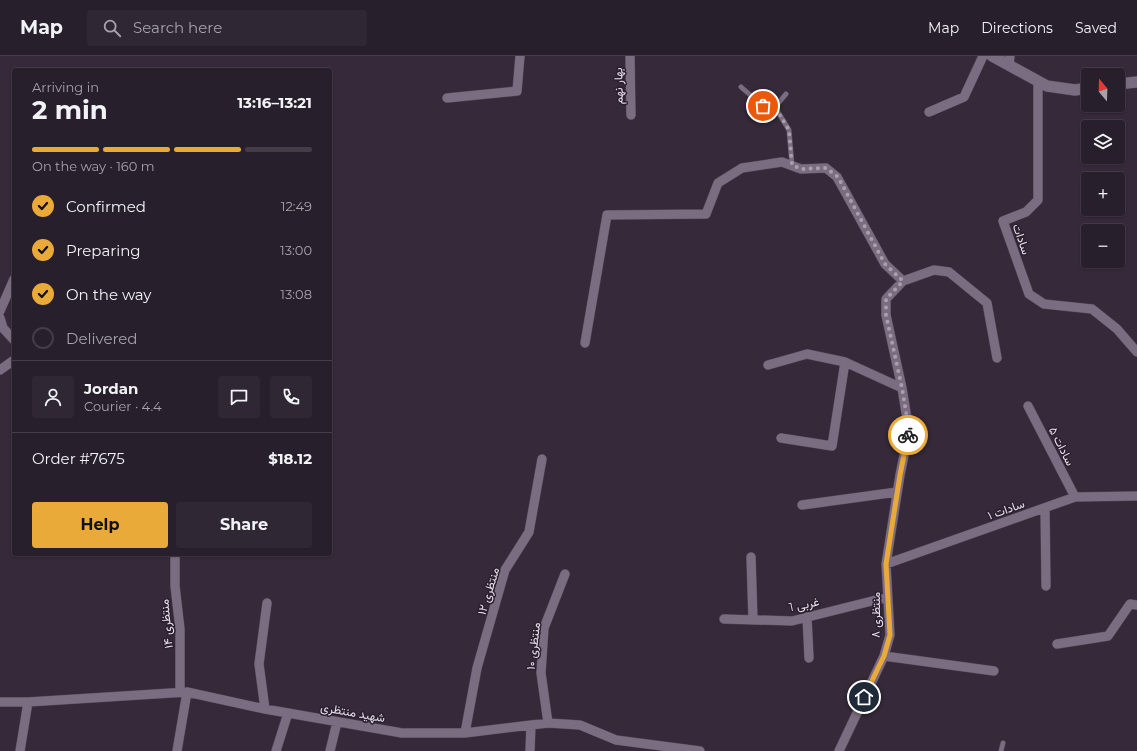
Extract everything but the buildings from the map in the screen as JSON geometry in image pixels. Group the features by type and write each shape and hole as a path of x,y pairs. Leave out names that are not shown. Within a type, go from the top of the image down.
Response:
{"street":[{"path":"447,98 517,91 520,56"},
{"name":"بهار نهم","path":"630,56 631,115"},
{"path":"930,112 964,97 983,56"},
{"path":"992,56 1009,60 1047,86 1075,90 1081,89"},
{"name":"سادات","path":"1038,81 1038,200 1026,212 1003,221 1029,294 1044,304 1092,309 1117,329 1137,352"},
{"path":"1125,83 1137,82"},
{"path":"585,342 607,215 706,214 718,183 742,168 782,162 801,169 826,168 838,177 885,264 903,281 934,270 949,272 986,303 997,358"},
{"name":"منتظری ۸","path":"839,751 884,656 890,635 886,564 897,492 909,430 902,388 886,315 886,299 903,281"},
{"path":"0,311 12,284"},
{"path":"0,318 3,328 12,338"},
{"path":"768,366 806,354 845,362 902,388"},
{"path":"0,370 12,361"},
{"path":"781,438 832,446 845,362"},
{"name":"سادات ۵","path":"1028,406 1075,497"},
{"name":"منتظری ۱۲","path":"465,733 477,668 505,570 529,532 542,459"},
{"path":"802,505 897,492"},
{"name":"سادات ۱","path":"886,564 1075,497 1137,496"},
{"path":"1046,508 1046,586"},
{"name":"منتظری ۱۴","path":"175,556 174,586 180,629 184,692 177,751"},
{"path":"751,557 753,620"},
{"name":"منتظری ۱۰","path":"548,723 541,673 544,628 565,574"},
{"name":"غربی 1","path":"724,619 792,620 888,597"},
{"path":"265,709 259,664 267,603"},
{"path":"1057,644 1108,636 1130,604 1137,605"},
{"path":"807,617 809,658"},
{"path":"884,656 994,671"},
{"name":"شهید منتظری","path":"0,702 28,702 184,692 265,709 402,733 465,733 548,723 580,725 616,740 700,751"},
{"path":"20,751 28,702"},
{"path":"276,751 288,713"},
{"path":"330,751 337,722"},
{"path":"530,751 531,725"}],"lane":[{"path":"741,87 763,106 775,107"},
{"path":"775,107 786,94"},
{"path":"775,107 789,130 792,165"},
{"path":"1001,751 1003,743"}],"way so far":[{"path":"763,106 775,107 789,130 792,165 801,169 826,168 838,177 885,264 903,281 886,299 886,315 902,388 909,430 908,435"}],"route":[{"path":"864,697 884,656 890,635 886,564 908,435"}]}
